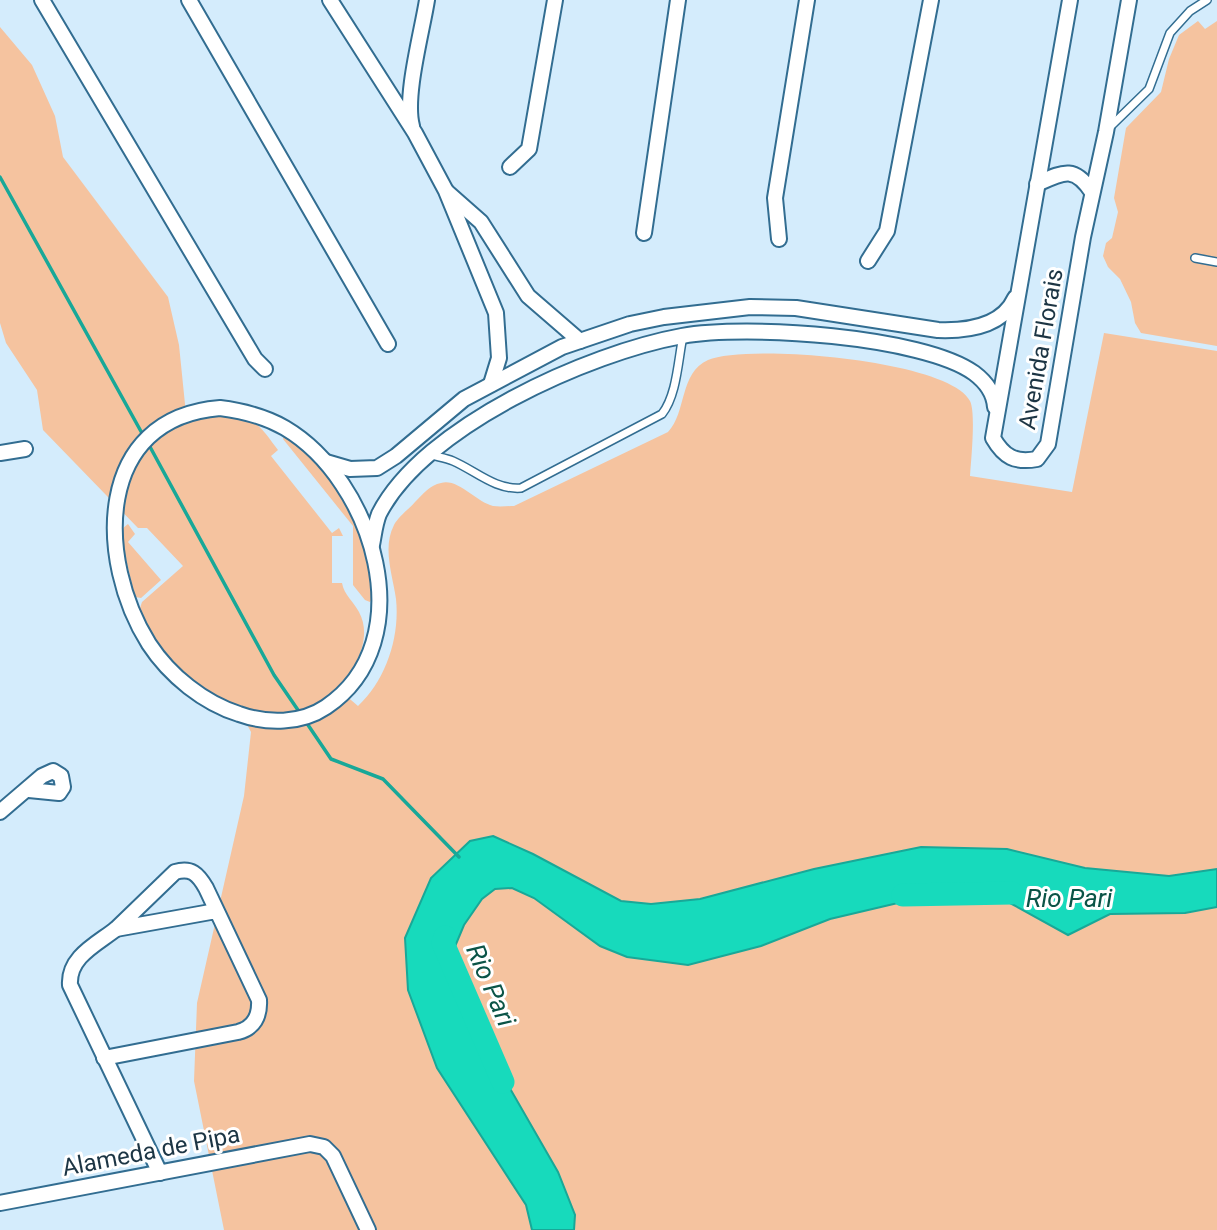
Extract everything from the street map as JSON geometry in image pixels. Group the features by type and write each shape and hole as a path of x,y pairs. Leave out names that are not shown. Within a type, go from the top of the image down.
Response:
{"street":[{"path":"42,0 255,359 265,369"},
{"path":"189,0 388,344"},
{"path":"330,0 415,133 446,191 496,313 499,358 491,384"},
{"path":"415,133 409,115 428,0"},
{"path":"510,167 529,149 555,0"},
{"path":"644,233 678,0"},
{"path":"779,239 775,198 807,0"},
{"path":"868,261 887,231 931,0"},
{"name":"Avenida Florais","path":"1070,0 993,438 1002,453 1014,460 1037,459 1048,444 1129,0"},
{"path":"1037,184 1061,173 1072,173 1083,179 1092,192"},
{"path":"446,191 481,222 528,296 580,341"},
{"path":"324,462 350,469 377,468 396,457 464,399 562,347 630,324 663,317 750,307 796,307 958,331 975,328 995,318 1012,305 1018,290"},
{"path":"371,547 377,518 401,482 444,442 490,410 533,388 616,354 682,336 727,331 784,333 826,336 917,351 961,365 974,373 994,397 996,420"},
{"path":"220,408 244,411 287,429 312,448 324,462 343,485 366,528 378,577 380,603 372,646 363,668 336,700 301,718 270,722 222,709 175,675 150,646 138,624 120,580 114,549 114,524 122,477 147,439 177,416 197,410 220,408"},
{"path":"0,453 25,449"},
{"path":"0,812 29,790"},
{"path":"104,1058 247,1030 257,1017 258,1000 199,876 188,870 175,872 117,929 72,966 70,985 104,1058 160,1173"},
{"path":"117,929 216,911"},
{"name":"Alameda de Pipa","path":"0,1203 310,1144 324,1147 333,1156 368,1230"}],"lane":[{"path":"1106,132 1119,115 1149,89 1170,33 1190,11 1207,0"},
{"path":"1195,258 1217,262"},
{"path":"430,454 453,461 498,485 510,489 521,488 662,414 672,388 682,336"}],"shaded area":[{"path":"1198,21 1205,29 1217,21 1217,346 1141,333 1120,279 1108,267 1103,256 1106,243 1112,238 1118,212 1114,198 1126,128 1161,92 1169,59 1179,35"},
{"path":"0,27 32,65 55,116 63,157 168,297 179,345 186,414 232,415 256,424 278,450 271,456 332,533 339,528 343,536 332,536 332,583 342,583 359,612 364,631 357,660 340,684 344,694 358,706 383,671 396,628 396,599 389,552 391,534 398,519 424,493 433,486 447,482 487,504 514,506 668,432 674,424 692,374 708,360 730,355 763,353 803,355 846,359 926,375 955,387 970,401 973,426 970,476 1072,492 1104,333 1217,351 1217,1230 224,1230 194,1081 197,1003 244,796 251,732 242,715 200,689 170,661 150,633 140,608 142,602 183,566 147,528 138,528 43,430 37,390 6,343 0,323"},
{"path":"284,436 319,463 352,512 367,553 373,597 370,602 365,600 353,585 353,526 283,439"},
{"path":"128,524 135,534 128,542 161,580 141,598 135,597 125,555 122,529"}],"water":[{"name":"Rio Pari","path":"493,836 621,901 651,904 700,899 814,869 921,847 1007,849 1085,868 1169,876 1217,869 1217,907 1185,913 1110,914 1068,935 1010,903 972,890 936,894 830,919 761,946 688,965 627,957 600,946 534,898 512,888 495,889 482,899 464,925 451,956 453,983 465,1010 558,1172 575,1215 574,1230 532,1230 526,1205 437,1068 408,990 405,938 431,878 470,841"}],"waterway":[{"path":"0,177 143,435"},
{"path":"149,445 274,675 300,713"},
{"path":"306,722 331,759 383,779 459,857"},
{"name":"Rio Pari","path":"903,895 1012,893"},
{"name":"Rio Pari","path":"445,937 443,943 503,1082"}]}
